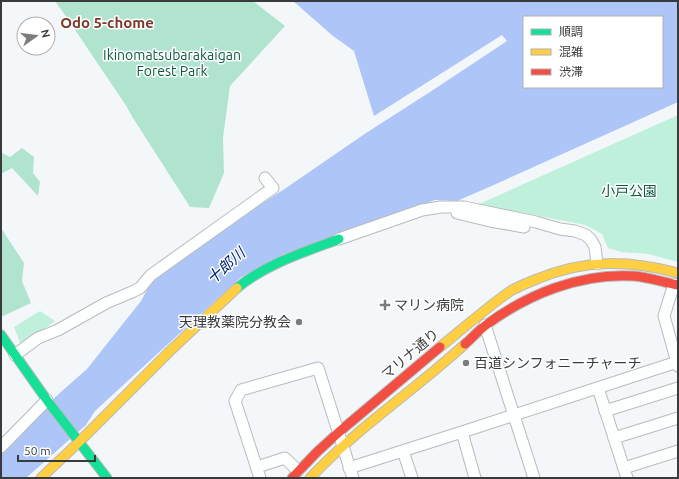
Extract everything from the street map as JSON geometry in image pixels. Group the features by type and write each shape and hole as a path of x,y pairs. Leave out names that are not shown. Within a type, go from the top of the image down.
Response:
{"street":[{"path":"15,354 38,338 58,330 106,303 140,288 151,275 272,188 265,178"},
{"path":"41,478 170,351 239,287 263,271 294,256 422,210 440,206 464,207 536,222 586,235 595,247 597,264"},
{"name":"マリナ通り","path":"295,475 339,432 474,319 514,290 540,278 564,270 597,264 631,263 678,273"},
{"name":"マリナ通り","path":"310,478 343,446 442,365 485,325 516,305 549,289 583,279 609,276 634,276 676,284"},
{"path":"295,475 285,458 258,473 236,401 241,390 318,368 351,473 404,451 598,388 678,364 664,316 676,284"},
{"path":"485,325 534,478"},
{"path":"1,335 47,400 108,478"},
{"path":"598,388 626,473 678,451"},
{"path":"605,411 678,388"},
{"path":"1,447 47,400"},
{"path":"614,438 678,418"},
{"path":"462,432 474,478"},
{"path":"404,451 412,478"}],"green space":[{"name":"Ikinomatsubarakaigan Forest Park","path":"55,1 253,1 285,26 230,86 223,138 224,173 209,208 190,207 125,104"},
{"name":"小戸公園","path":"678,115 678,262 648,254 621,252 608,248 602,234 585,225 479,204"},
{"path":"1,144 2,153 10,157 22,148 34,157 33,173 40,182 38,196 12,168 1,174"},
{"path":"1,228 24,263 22,281 31,303 1,317"},
{"path":"40,311 55,321 21,345 14,327"}],"water":[{"name":"十郎川","path":"293,1 678,1 678,102 457,201 435,200 284,254 240,278 95,411 86,425 26,478 1,478 1,452 40,411 87,369 141,301 152,280 220,231 507,41 502,35 374,116 354,51 333,36"}],"traffic: fast":[{"path":"237,288 273,265 339,239"},
{"path":"1,335 49,403 107,478"}],"traffic: slow":[{"path":"440,347 512,290 555,272 590,265 625,264 678,273"},
{"path":"41,478 170,351 237,288"},
{"path":"310,478 347,442 465,344"}],"traffic: jam":[{"path":"465,344 486,325 519,304 537,295 574,282 613,276 633,276 650,278 678,285"},
{"path":"292,478 339,432 440,347"}],"place":[{"name":"マリン病院","path":"385,305"},
{"name":"天理教薬院分教会","path":"299,322"},
{"name":"百道シンフォニーチャーチ","path":"466,363"}],"district":[{"name":"Odo 5-chome","path":"107,23"}]}
